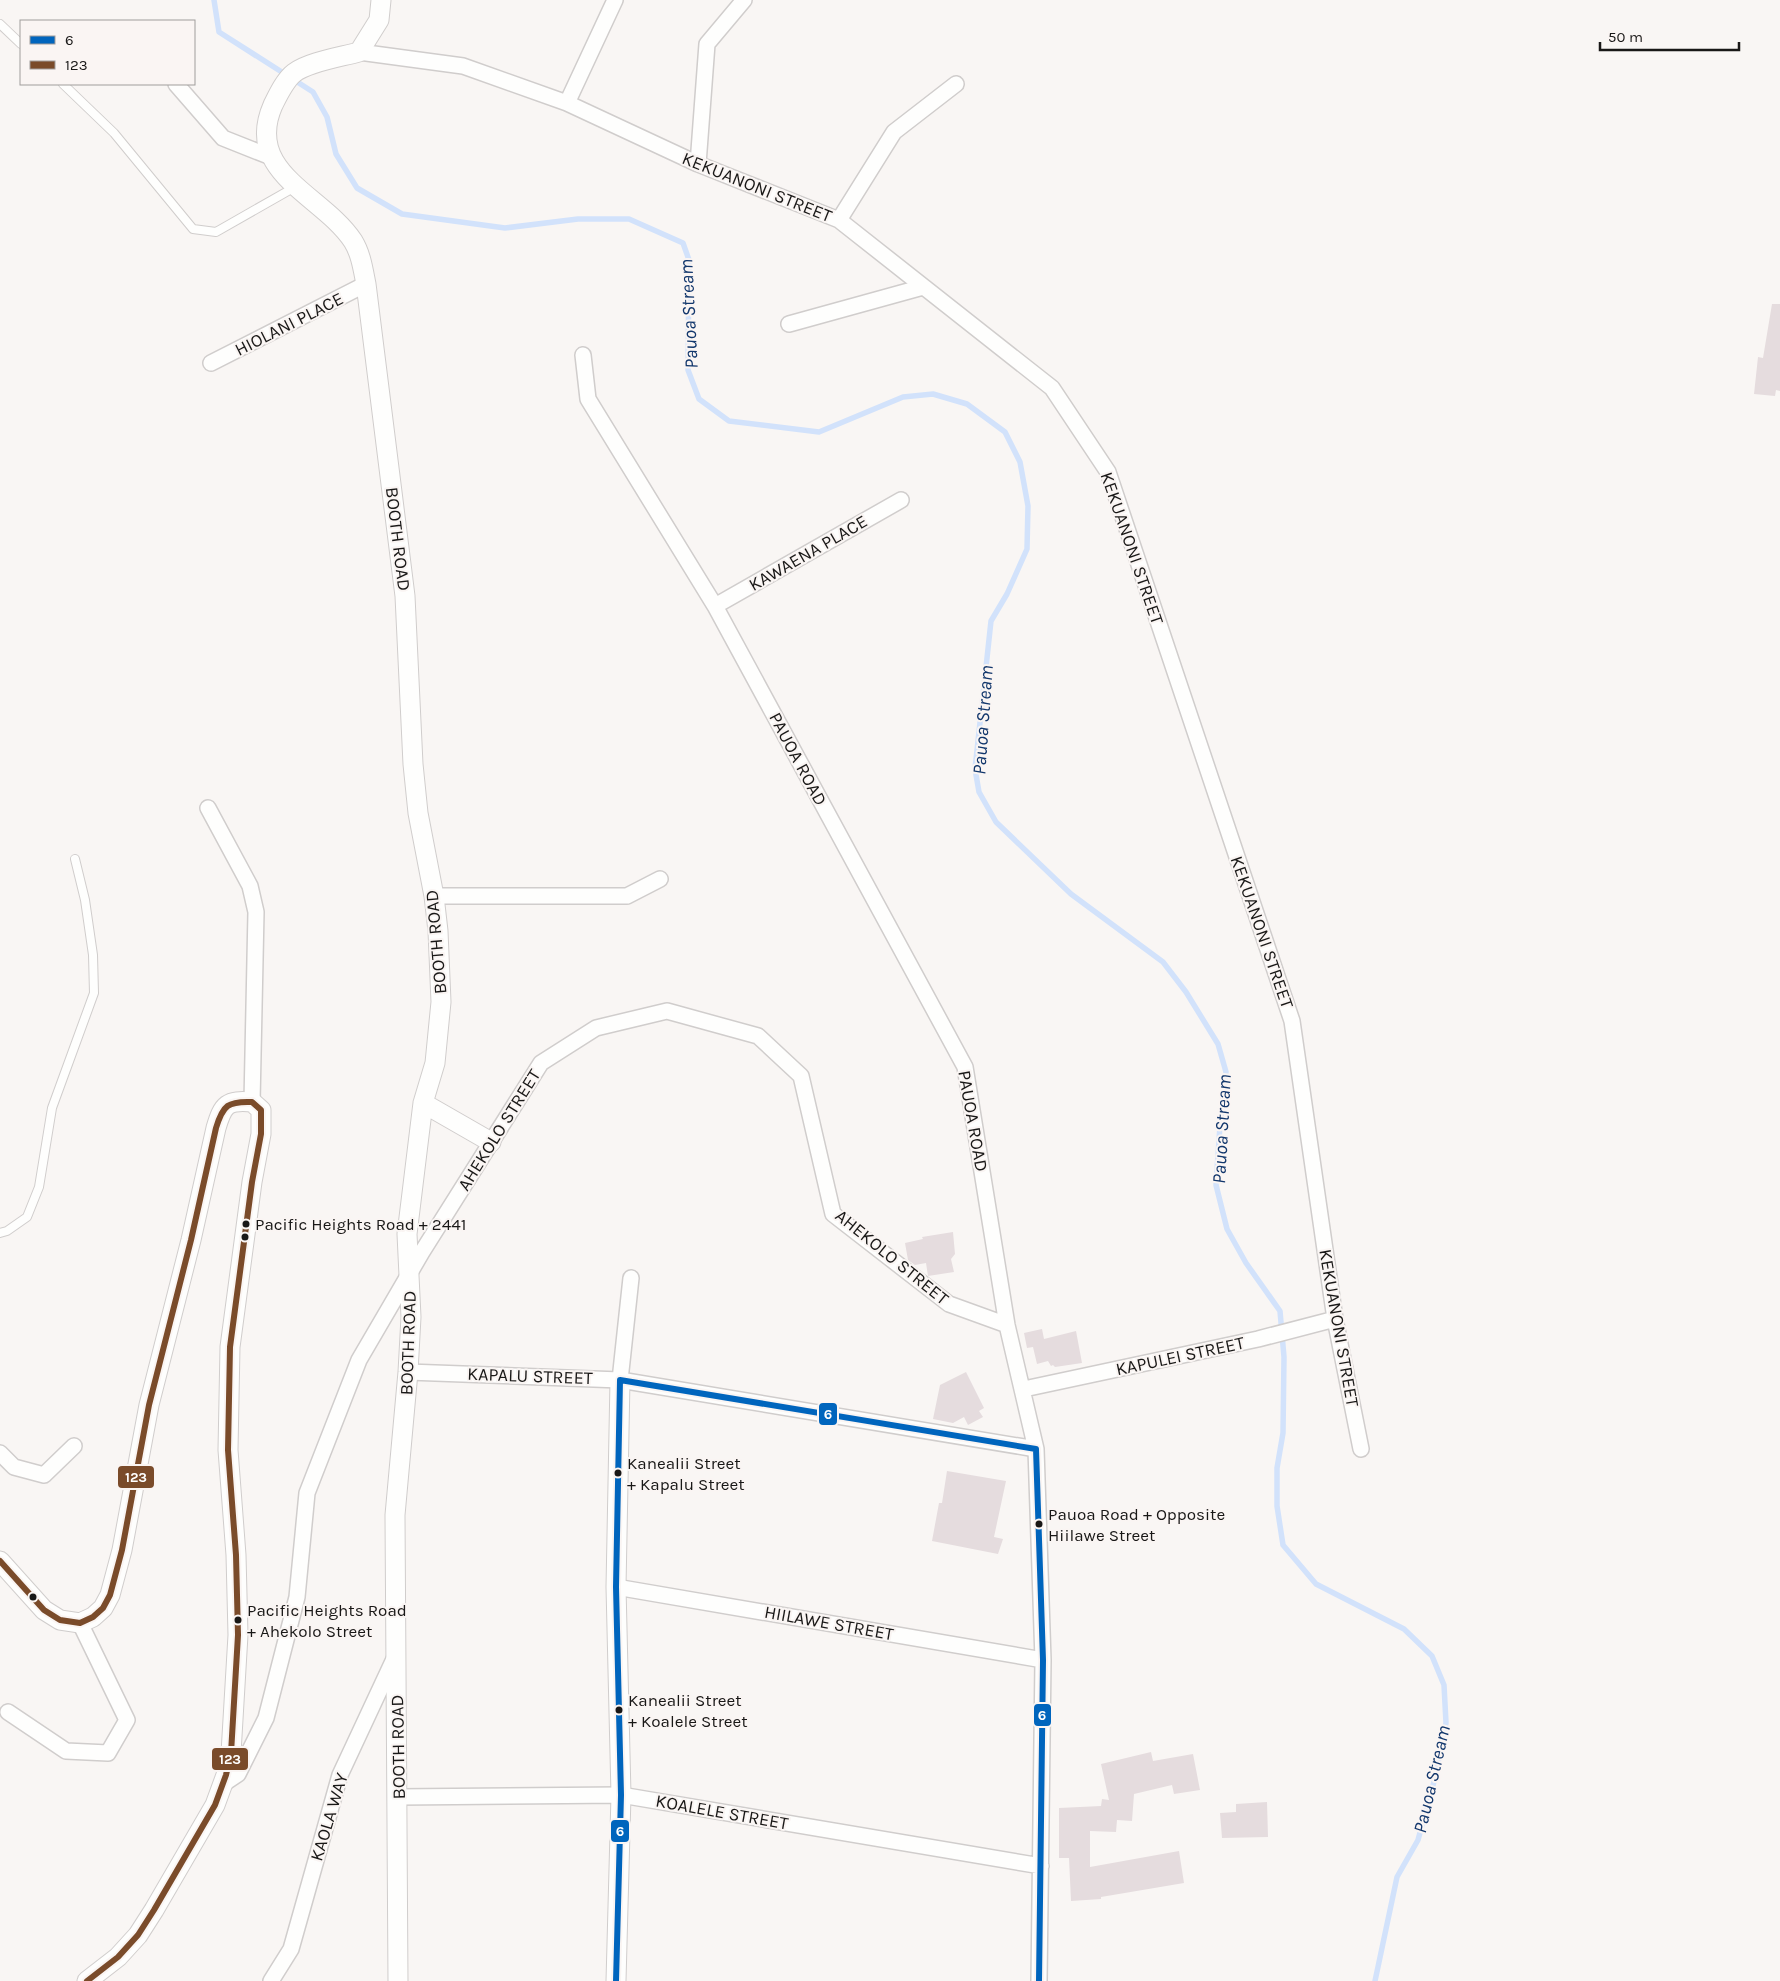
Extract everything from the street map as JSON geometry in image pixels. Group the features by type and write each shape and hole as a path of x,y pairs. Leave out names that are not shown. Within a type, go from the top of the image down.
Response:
{"street":[{"path":"359,52 379,20 381,0"},
{"path":"567,103 615,0"},
{"path":"698,164 707,44 744,0"},
{"name":"BOOTH ROAD","path":"359,52 306,67 294,73 274,103 266,130 271,157 285,175 337,222 352,240 360,257 366,284 405,596 416,794 434,896 438,931 441,1002 435,1063 423,1103 407,1234 411,1317 395,1515 398,1981"},
{"name":"KEKUANONI STREET","path":"359,52 463,66 567,103 698,164 839,220 1052,388 1108,472 1292,1021 1335,1319 1361,1449"},
{"path":"839,220 894,132 956,84"},
{"path":"177,85 223,138 271,157"},
{"name":"HIOLANI PLACE","path":"212,363 366,284"},
{"path":"789,324 923,287"},
{"name":"PAUOA ROAD","path":"583,355 588,399 715,606 965,1067 1007,1325 1024,1389 1036,1449 1043,1660 1042,1866 1039,1905 1039,1981"},
{"name":"KAWAENA PLACE","path":"715,606 901,500"},
{"path":"208,808 250,886 256,912 252,1102"},
{"path":"434,896 627,896 660,879"},
{"name":"AHEKOLO STREET","path":"223,1784 238,1774 266,1718 297,1596 307,1493 359,1360 410,1273 541,1063 596,1028 667,1011 758,1036 801,1076 832,1214 949,1304 1007,1325"},
{"path":"0,1561 44,1610 60,1620 80,1622 93,1617 103,1608 115,1581 149,1405 191,1240 218,1119 223,1110 235,1100 252,1102 261,1110 262,1121 230,1347 228,1450 236,1555 238,1635 231,1753 223,1784 212,1812 138,1934 118,1957 88,1981"},
{"path":"423,1103 491,1142"},
{"path":"616,1981 621,1795 616,1586 620,1380 631,1278"},
{"name":"KAPULEI STREET","path":"1024,1389 1258,1340 1335,1319"},
{"name":"KAPALU STREET","path":"408,1372 620,1380 1036,1449"},
{"path":"0,1453 14,1467 44,1475 74,1446"},
{"name":"HIILAWE STREET","path":"616,1586 1043,1660"},
{"path":"8,1712 66,1751 108,1753 127,1720 80,1622"},
{"name":"KAOLA WAY","path":"271,1981 291,1949 340,1775 396,1655"},
{"name":"KOALELE STREET","path":"398,1797 621,1795 1042,1866"}],"lane":[{"path":"0,24 20,43"},
{"path":"64,85 114,133 194,228 216,232 297,186"},
{"path":"0,1233 7,1231 27,1217 39,1187 52,1108 94,993 92,945 85,900 75,859"}],"building":[{"path":"1772,304 1780,304 1780,391 1776,390 1775,396 1754,394 1758,357 1763,358"},
{"path":"953,1232 955,1254 951,1259 954,1272 928,1276 926,1263 915,1265 908,1260 905,1243 923,1239 922,1237"},
{"path":"1042,1329 1044,1339 1076,1331 1082,1363 1055,1367 1051,1366 1048,1361 1037,1364 1033,1347 1027,1348 1024,1333"},
{"path":"966,1372 984,1408 979,1411 983,1417 968,1425 964,1417 953,1423 933,1419 940,1385"},
{"path":"947,1471 1006,1481 994,1537 1003,1539 998,1554 932,1541 939,1503 942,1503"},
{"path":"1151,1752 1153,1761 1193,1754 1200,1790 1174,1794 1172,1785 1134,1794 1132,1821 1117,1820 1116,1832 1090,1831 1090,1867 1179,1851 1184,1883 1101,1897 1101,1899 1071,1901 1069,1858 1059,1858 1059,1808 1101,1806 1102,1799 1109,1800 1101,1764"},
{"path":"1267,1802 1268,1837 1222,1838 1220,1813 1236,1812 1236,1804"}],"waterway":[{"name":"Pauoa Stream","path":"214,0 219,32 313,92 327,117 336,154 357,188 402,214 505,228 578,219 629,219 683,243 689,260 688,370 699,399 729,421 819,432 903,397 933,394 967,404 1005,432 1020,462 1028,506 1027,549 1007,594 991,621 975,769 979,792 996,822 1071,894 1163,962 1186,992 1218,1044 1226,1072 1216,1185 1227,1229 1246,1263 1280,1311 1284,1357 1283,1433 1277,1468 1277,1506 1283,1545 1316,1584 1404,1629 1432,1656 1444,1685 1446,1723 1435,1778 1418,1840 1397,1877 1375,1981"}],"transit line":[{"name":"123","path":"0,1561 44,1610 60,1620 80,1623 93,1617 103,1608 110,1595 122,1550 149,1405 191,1240 216,1128 221,1114 228,1106 237,1102 252,1102 261,1110 261,1134 252,1182 230,1347 228,1450 236,1555 238,1635 231,1753 226,1775 215,1805 154,1910 138,1935 118,1957 87,1981"},
{"name":"6","path":"620,1380 1036,1449"},
{"name":"6","path":"616,1981 621,1795 616,1587 620,1380"},
{"name":"6","path":"1036,1449 1043,1660 1039,1981"}],"place":[{"name":"Pacific Heights Road + 2441","path":"246,1224"},
{"name":"Kanealii Street + Kapalu Street","path":"618,1473"},
{"name":"Pauoa Road + Opposite Hiilawe Street","path":"1039,1524"},
{"name":"Pacific Heights Road + Ahekolo Street","path":"238,1620"},
{"name":"Kanealii Street + Koalele Street","path":"619,1710"}]}
